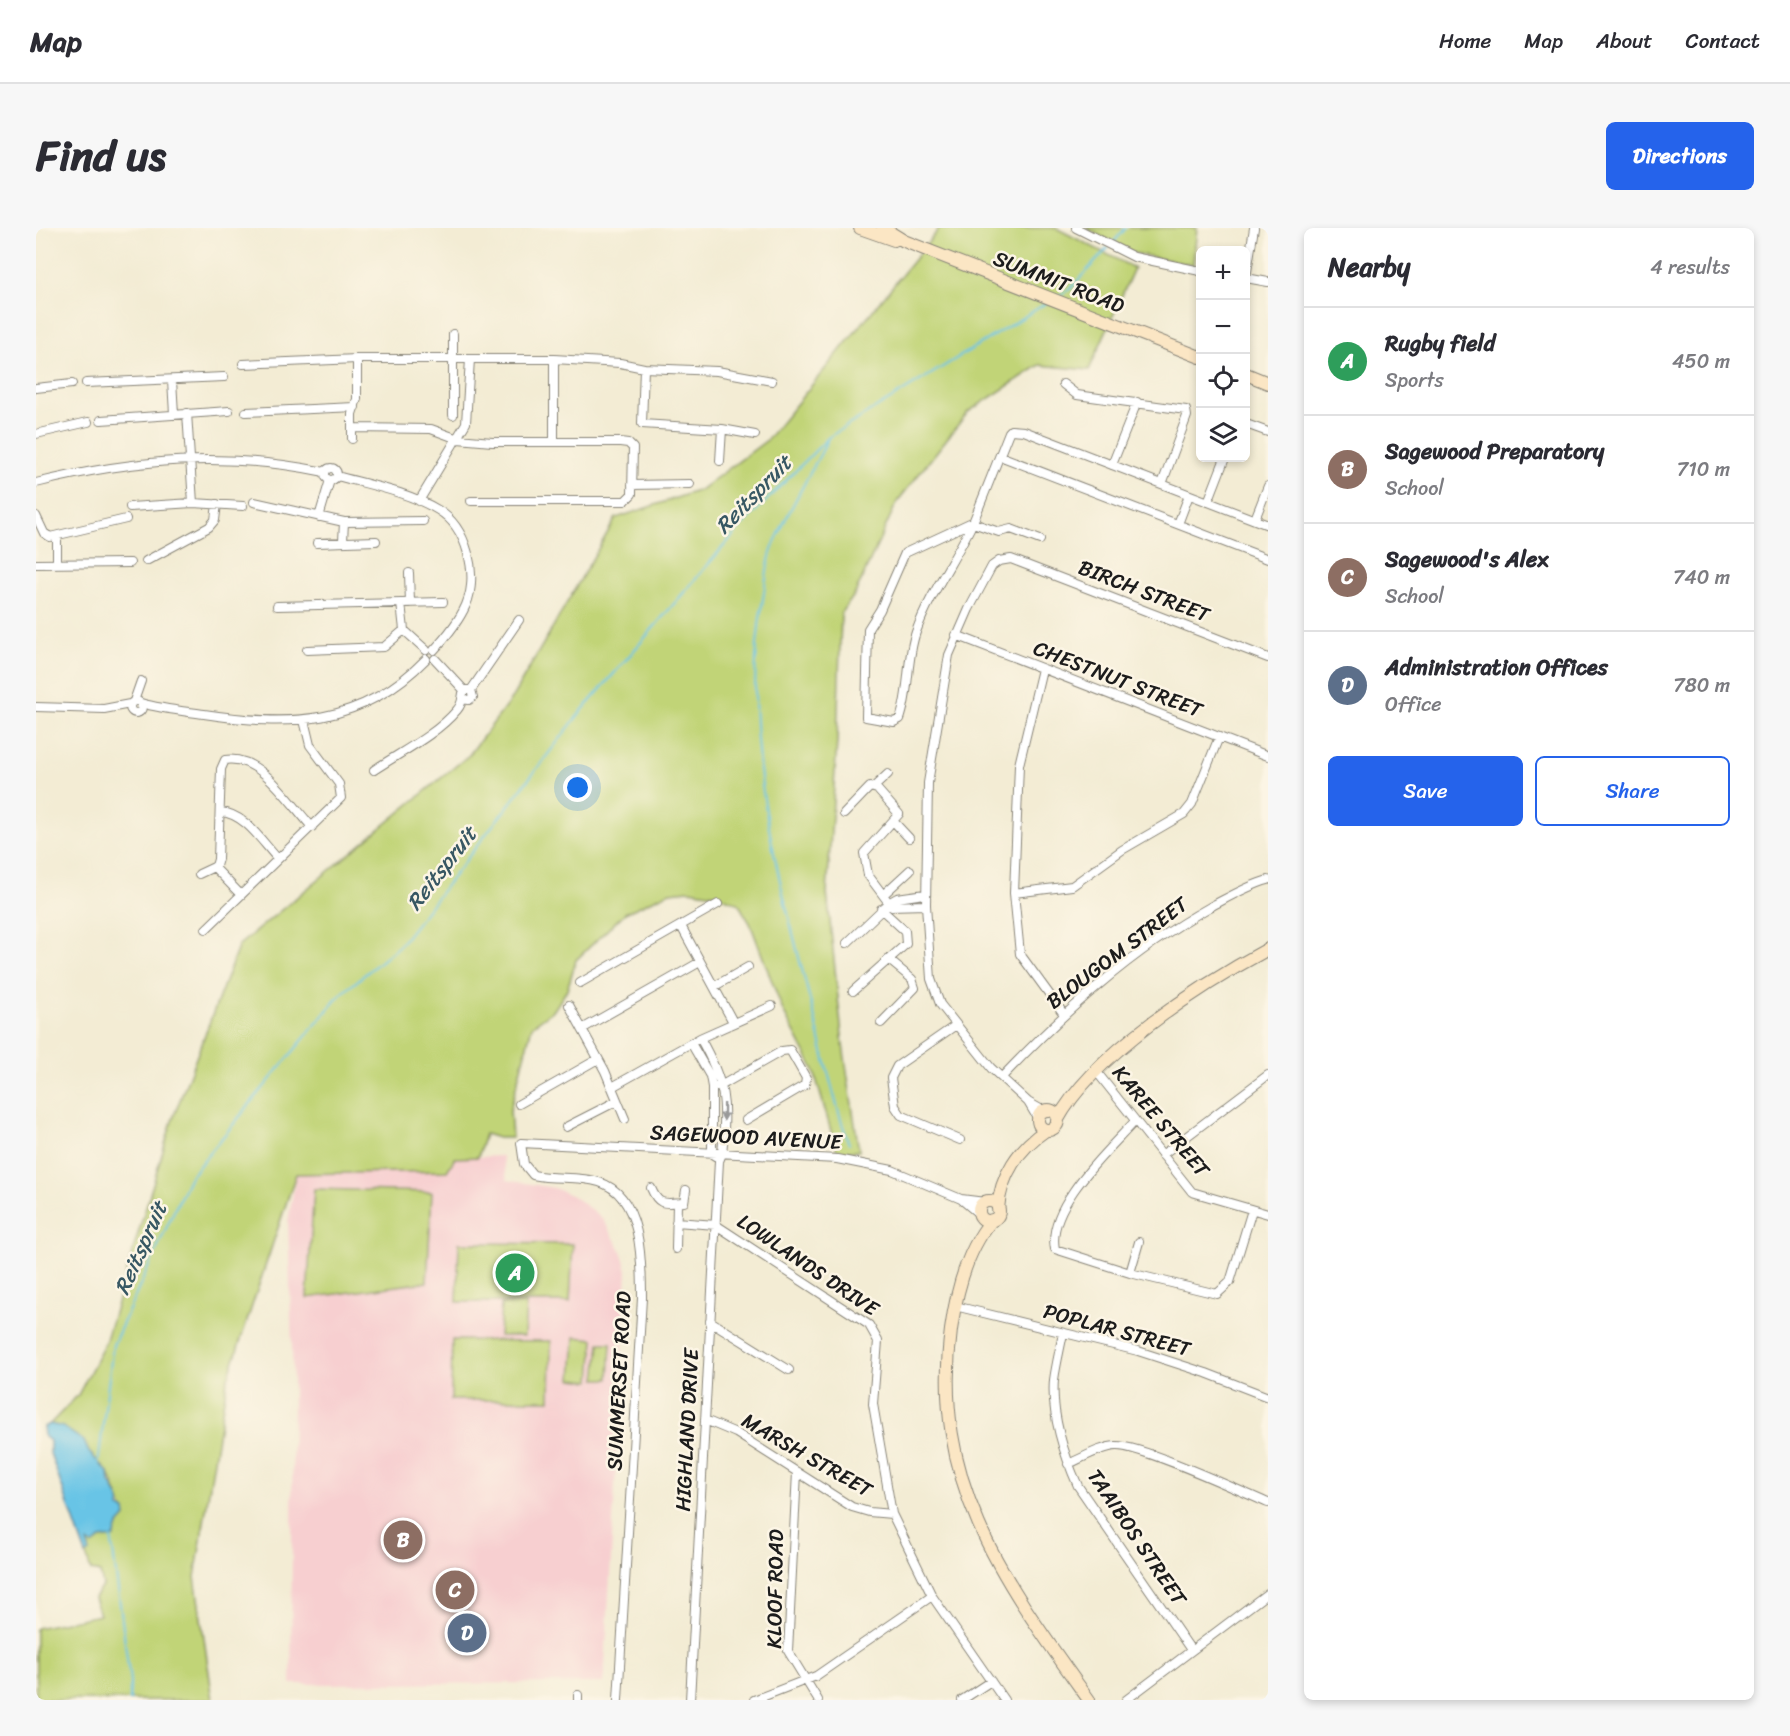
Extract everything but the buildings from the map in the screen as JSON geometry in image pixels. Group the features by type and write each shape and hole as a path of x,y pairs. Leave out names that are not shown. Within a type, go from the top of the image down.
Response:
{"street":[{"name":"SUMMIT ROAD","path":"861,228 890,239 904,241"},
{"name":"SUMMIT ROAD","path":"883,228 904,241 1196,355"},
{"path":"1076,228 1131,257 1196,270"},
{"path":"1250,250 1254,228"},
{"path":"1250,279 1268,282"},
{"path":"453,334 453,415"},
{"path":"352,439 357,359"},
{"path":"243,364 357,359 554,359 620,363 644,368 717,371 772,381"},
{"path":"419,501 458,439 467,417 470,359"},
{"path":"554,359 554,441"},
{"path":"644,368 642,424 722,429 755,435"},
{"path":"1250,376 1268,383"},
{"path":"86,383 224,377"},
{"path":"172,380 174,414"},
{"path":"36,388 72,384"},
{"path":"1063,384 1077,395 1183,408 1187,412 1162,484"},
{"path":"1112,465 1137,402"},
{"path":"246,412 355,407"},
{"path":"101,420 229,411"},
{"path":"187,413 192,503"},
{"path":"36,434 88,422"},
{"path":"1250,426 1268,432"},
{"path":"352,428 431,429 458,439 492,442 628,443 633,448 632,485 629,498 620,502 471,501"},
{"path":"1040,540 1011,529 999,532 973,523 911,549 900,560 880,610 867,631 864,711 868,718 894,722 900,719 917,629 973,523 1009,432 1017,428 1268,525"},
{"path":"720,461 722,429"},
{"path":"1000,456 1268,559"},
{"path":"36,483 113,465 190,459 281,465 325,472 325,477 419,501 440,511 456,527 464,542 471,577 466,604 430,655 387,692 375,699 337,713 304,720 262,722 156,708 135,710 120,705 104,710 36,706"},
{"path":"1208,502 1223,462"},
{"path":"319,517 333,478"},
{"path":"632,485 690,484"},
{"path":"1255,519 1268,486"},
{"path":"1178,524 1189,495"},
{"path":"254,502 344,522 423,521"},
{"path":"130,507 192,503 243,506"},
{"path":"146,561 209,527 215,520 217,504"},
{"path":"36,516 46,534 57,538 126,519"},
{"path":"344,522 344,541"},
{"path":"57,538 57,563"},
{"path":"317,543 376,541"},
{"name":"BIRCH STREET","path":"956,636 992,566 1007,559 1268,658"},
{"path":"36,564 130,562"},
{"path":"307,650 384,647 404,630 409,573"},
{"path":"277,606 443,602"},
{"path":"374,770 438,728 457,710 519,620"},
{"path":"404,630 467,693"},
{"path":"956,636 946,667 928,783 925,894 932,985 940,1004 982,1058 1028,1102 1052,1129 1067,1102"},
{"name":"CHESTNUT STREET","path":"956,636 1268,756"},
{"path":"1042,669 1019,765 1014,892 1020,954 1063,1013"},
{"path":"135,710 140,684"},
{"path":"206,929 338,802 342,793 339,784 310,745 304,720"},
{"path":"1014,892 1072,886 1122,850 1184,814 1192,804 1218,737"},
{"path":"199,874 214,867 218,859 222,764 231,759 257,766 312,827"},
{"path":"844,814 867,789 874,788 888,774"},
{"path":"853,991 906,944 907,935 868,875 865,849 899,818 897,811 874,788"},
{"path":"220,812 235,813 278,859"},
{"path":"894,822 909,838"},
{"path":"214,867 241,895"},
{"path":"848,943 887,903 910,870"},
{"name":"BLOUGOM STREET","path":"1002,1077 1063,1013 1182,923 1243,889 1268,880"},
{"path":"887,903 925,894"},
{"path":"915,895 915,906"},
{"path":"887,903 926,905"},
{"path":"580,983 718,904"},
{"path":"681,926 733,1022"},
{"path":"1089,1700 1014,1592 976,1521 962,1483 949,1424 946,1385 955,1306 979,1237 1008,1170 1032,1139 1042,1119 1067,1102 1096,1071 1205,985 1268,949"},
{"path":"881,1023 915,988 912,979 889,960"},
{"path":"582,1029 700,962"},
{"path":"715,986 748,967"},
{"path":"569,1005 626,1119"},
{"path":"612,1087 700,1038 772,1006"},
{"path":"956,1025 897,1066 891,1078 895,1106 901,1115 960,1140"},
{"name":"HIGHLAND DRIVE","path":"690,1700 724,1103 722,1085 716,1067 700,1038"},
{"path":"692,1043 710,1076 712,1087 712,1154"},
{"path":"712,1087 722,1085 782,1051 791,1051 806,1078 806,1085 746,1120"},
{"path":"519,1104 598,1059"},
{"name":"KAREE STREET","path":"1096,1071 1192,1192 1268,1214"},
{"path":"1162,1155 1268,1075"},
{"path":"566,1127 617,1101"},
{"path":"1136,1121 1073,1191 1054,1230 1055,1249 1060,1253 1130,1274 1211,1294 1222,1292 1230,1282 1252,1210"},
{"name":"SAGEWOOD AVENUE","path":"521,1143 712,1154 721,1158 824,1158 856,1162 892,1170 961,1199 988,1215"},
{"name":"SUMMERSET ROAD","path":"521,1143 524,1164 534,1175 591,1180 612,1188 630,1210 636,1233 642,1270 642,1298 618,1700"},
{"path":"988,1215 979,1209 1002,1186"},
{"path":"651,1188 658,1201 677,1203 685,1201 686,1190"},
{"name":"SAGEWOOD AVENUE","path":"961,1199 986,1202"},
{"path":"676,1249 677,1203"},
{"path":"676,1222 716,1225"},
{"name":"LOWLANDS DRIVE","path":"716,1225 869,1325 875,1333 878,1354 873,1404 892,1514 932,1596 1004,1700"},
{"path":"1130,1274 1139,1242"},
{"name":"POPLAR STREET","path":"955,1306 1138,1351 1206,1373 1268,1397"},
{"path":"711,1321 789,1370"},
{"name":"TAAIBOS STREET","path":"1063,1334 1054,1381 1058,1420 1068,1464 1078,1486 1191,1650"},
{"name":"MARSH STREET","path":"705,1420 736,1433 860,1511 892,1514"},
{"path":"1068,1464 1096,1452 1120,1446 1150,1455 1268,1503"},
{"name":"KLOOF ROAD","path":"797,1472 788,1651 818,1700"},
{"path":"1126,1700 1268,1593"},
{"path":"754,1700 805,1682 932,1596"},
{"path":"962,1700 991,1681"}],"shaded area":[{"path":"502,1156 507,1180 554,1188 573,1196 602,1218 621,1250 627,1270 604,1683 291,1684 293,1382 288,1222 296,1174 447,1171 455,1158"}],"green space":[{"name":"Reitspruit","path":"940,228 1056,228 1134,268 1089,370 1040,365 968,412 897,502 855,594 841,614 837,741 827,893 843,1045 859,1151 837,1152 813,1068 783,1011 750,923 738,903 715,894 689,890 670,892 625,913 576,960 567,990 554,1010 532,1026 510,1110 512,1138 498,1138 485,1134 478,1157 455,1158 447,1171 296,1174 227,1381 195,1577 213,1700 36,1700 36,1628 100,1615 94,1598 103,1585 100,1573 91,1571 86,1555 86,1541 126,1517 109,1473 50,1424 78,1395 105,1343 172,1121 239,945 469,755 510,701 616,518 700,490 767,440"},
{"path":"1085,228 1197,228 1193,265 1133,253"},
{"path":"314,1189 432,1192 427,1282 307,1298"},
{"path":"459,1243 573,1244 570,1302 457,1302"},
{"path":"501,1304 526,1304 524,1336 499,1336"},
{"path":"575,1337 594,1339 591,1381 572,1379"},
{"path":"452,1340 551,1341 550,1400 451,1400"},
{"path":"600,1343 611,1343 609,1379 596,1379"}],"water":[{"path":"50,1424 63,1427 84,1441 89,1452 109,1473 110,1482 120,1500 119,1508 125,1510 126,1517 118,1526 114,1537 101,1539 92,1545 87,1542 90,1552 86,1555 50,1453 50,1441 44,1436 43,1427"}],"waterway":[{"name":"Reitspruit","path":"1112,244 1126,228"},
{"name":"Reitspruit","path":"1058,296 1070,289 1108,248"},
{"name":"Reitspruit","path":"98,1464 113,1345 189,1178 339,996 400,945 580,713 742,525 829,437 1048,302"},
{"path":"827,441 784,522 770,556 756,650 755,701 764,801 774,851 833,1090 849,1144"},
{"name":"Reitspruit","path":"111,1536 130,1681 130,1700"}],"place":[{"name":"Rugby field","path":"515,1273"},
{"name":"Sagewood Preparatory","path":"403,1540"},
{"name":"Sagewood's Alex","path":"455,1590"},
{"name":"Administration Offices","path":"467,1633"}]}
